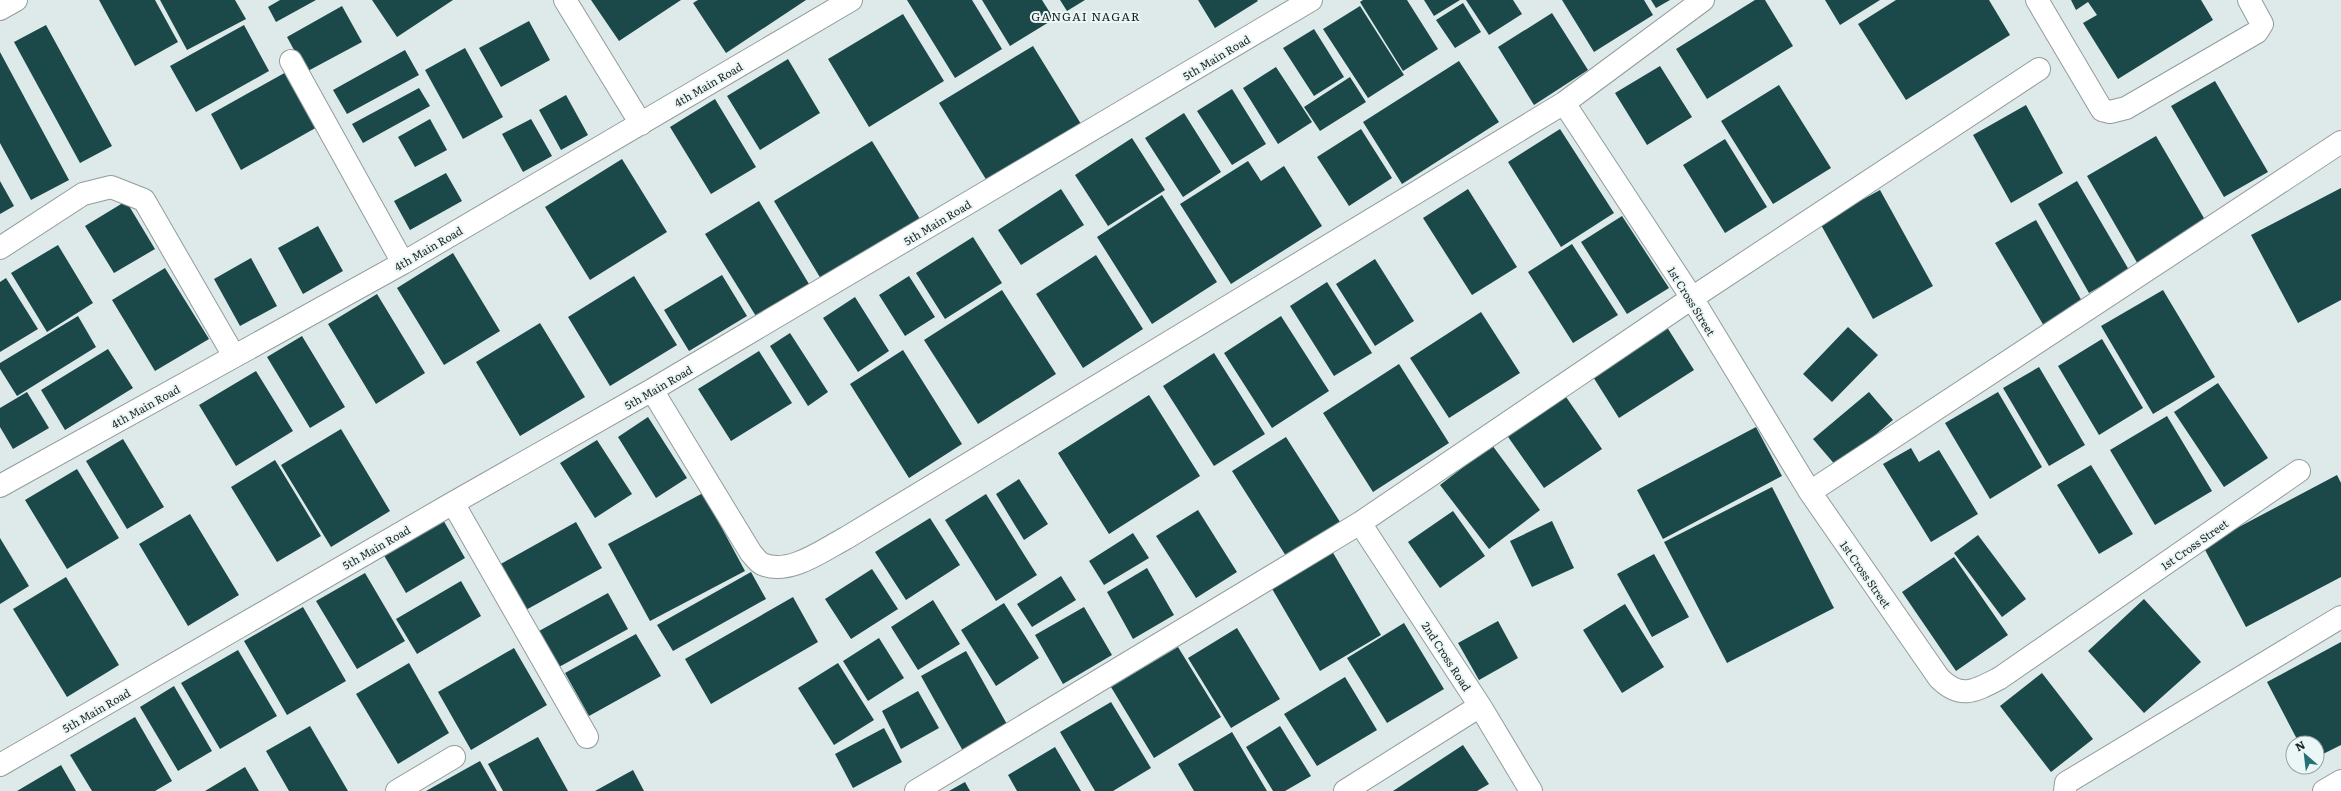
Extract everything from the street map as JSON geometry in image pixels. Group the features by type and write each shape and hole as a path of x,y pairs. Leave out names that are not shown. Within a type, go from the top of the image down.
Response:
{"street":[{"path":"0,9 16,0"},
{"path":"565,0 641,124"},
{"name":"4th Main Road","path":"0,486 403,264 851,0"},
{"name":"5th Main Road","path":"0,765 453,503 652,390 1311,0"},
{"path":"652,390 751,553 761,564 780,568 800,562 846,538 1564,102 1703,0"},
{"path":"2036,0 2102,110 2110,112 2126,108 2257,32 2262,24 2249,0"},
{"path":"291,60 403,264"},
{"path":"916,791 1360,523 1692,298 2039,69"},
{"name":"1st Cross Street","path":"1564,102 1692,298 1810,492 1939,678 1950,689 1963,693 1980,689 2000,678 2299,471"},
{"path":"1810,492 2341,142"},
{"path":"0,248 83,194 111,187 144,200 234,356"},
{"path":"453,503 587,738"},
{"name":"2nd Cross Road","path":"1360,523 1480,706 1531,791"},
{"path":"2066,791 2066,783 2341,617"},
{"path":"1345,791 1480,706"},
{"path":"397,791 454,757"},
{"path":"2324,791 2341,781"}],"building":[{"path":"99,0 155,0 178,42 135,66"},
{"path":"160,0 235,0 246,19 187,50"},
{"path":"280,0 316,0 276,22 268,7"},
{"path":"372,0 453,0 397,37"},
{"path":"591,0 681,0 619,41"},
{"path":"698,0 806,0 726,53 693,3"},
{"path":"907,0 972,0 1002,49 955,78"},
{"path":"982,0 1042,0 1054,19 1010,46"},
{"path":"1060,0 1085,0 1067,11"},
{"path":"1198,0 1257,0 1258,1 1215,28"},
{"path":"1363,0 1407,0 1438,49 1403,71 1360,2"},
{"path":"1424,0 1460,0 1434,16"},
{"path":"1466,0 1513,0 1522,14 1489,35"},
{"path":"1562,0 1644,0 1653,15 1594,52"},
{"path":"1651,0 1670,0 1656,8"},
{"path":"1755,0 1765,0 1793,46 1707,99 1676,49"},
{"path":"1825,0 1880,0 1840,25"},
{"path":"1896,0 1989,0 2010,35 1906,100 1858,24"},
{"path":"2071,0 2201,0 2213,20 2118,79 2083,23 2097,15 2088,2 2076,10"},
{"path":"1463,3 1481,32 1455,48 1436,20"},
{"path":"342,6 362,42 306,72 287,37"},
{"path":"1360,6 1404,75 1368,98 1323,29"},
{"path":"1552,13 1588,70 1534,105 1498,47"},
{"path":"903,14 944,81 869,127 828,59"},
{"path":"529,21 550,60 501,87 479,48"},
{"path":"46,25 112,146 80,163 14,42"},
{"path":"244,25 269,71 196,112 170,66"},
{"path":"1314,29 1344,77 1314,96 1283,48"},
{"path":"1033,46 1081,124 987,181 939,103"},
{"path":"465,48 503,117 463,139 425,70"},
{"path":"405,50 419,75 347,114 333,90"},
{"path":"0,52 69,180 31,200 0,143"},
{"path":"788,59 820,113 760,150 727,96"},
{"path":"1459,61 1499,122 1402,184 1363,122"},
{"path":"1660,66 1692,117 1647,145 1615,93"},
{"path":"1276,67 1312,122 1278,144 1243,88"},
{"path":"288,71 319,126 241,170 211,114"},
{"path":"1350,77 1366,102 1320,131 1304,107"},
{"path":"2215,81 2268,172 2224,197 2171,106"},
{"path":"1779,85 1831,168 1773,204 1721,121"},
{"path":"419,88 430,106 363,143 352,124"},
{"path":"1232,89 1266,144 1232,165 1197,111"},
{"path":"566,95 588,135 561,150 539,110"},
{"path":"715,99 756,167 711,194 670,127"},
{"path":"2026,105 2063,173 2011,203 1973,135"},
{"path":"1184,113 1221,172 1183,197 1145,138"},
{"path":"430,119 447,150 415,167 398,137"},
{"path":"531,119 552,156 523,172 502,134"},
{"path":"1361,129 1392,178 1349,206 1317,157"},
{"path":"1560,129 1614,213 1561,247 1508,162"},
{"path":"2156,136 2208,225 2139,266 2087,176"},
{"path":"1132,138 1165,190 1108,226 1075,175"},
{"path":"1725,139 1767,207 1725,233 1683,165"},
{"path":"872,141 920,219 821,279 774,201"},
{"path":"622,159 667,232 590,280 545,207"},
{"path":"1248,161 1261,181 1284,166 1322,226 1231,284 1180,204"},
{"path":"446,173 462,201 410,230 394,201"},
{"path":"0,181 14,206 0,214"},
{"path":"2077,181 2129,270 2089,293 2038,204"},
{"path":"2341,188 2341,300 2298,323 2251,235"},
{"path":"1061,189 1084,225 1021,265 998,230"},
{"path":"1468,189 1517,267 1472,295 1423,218"},
{"path":"1880,190 1933,286 1873,319 1820,223"},
{"path":"1162,195 1217,282 1152,324 1097,237"},
{"path":"126,201 155,249 114,273 85,226"},
{"path":"759,201 812,289 759,321 705,234"},
{"path":"1622,216 1669,288 1627,314 1581,242"},
{"path":"2036,220 2083,303 2044,326 1995,243"},
{"path":"318,226 343,271 303,294 278,248"},
{"path":"973,237 1002,283 945,319 916,273"},
{"path":"1572,244 1618,315 1573,343 1528,272"},
{"path":"58,245 93,303 47,332 11,273"},
{"path":"453,253 500,331 444,365 397,288"},
{"path":"1096,255 1143,329 1083,368 1036,294"},
{"path":"251,258 277,306 240,326 214,279"},
{"path":"1375,259 1414,321 1375,346 1336,284"},
{"path":"165,268 209,339 155,371 112,300"},
{"path":"722,275 747,316 689,351 664,310"},
{"path":"634,276 677,345 610,386 568,317"},
{"path":"909,276 935,317 905,336 879,295"},
{"path":"6,278 38,329 0,352 0,282"},
{"path":"1327,282 1372,353 1334,376 1290,306"},
{"path":"1002,290 1056,374 978,424 924,340"},
{"path":"2163,290 2215,377 2153,414 2101,326"},
{"path":"377,294 425,373 376,404 328,324"},
{"path":"855,297 889,351 858,372 823,318"},
{"path":"1481,312 1520,373 1449,418 1410,358"},
{"path":"78,316 96,347 17,396 0,369 0,363"},
{"path":"1281,316 1329,391 1272,428 1224,353"},
{"path":"540,323 585,397 520,436 476,362"},
{"path":"1665,324 1694,370 1619,418 1590,372"},
{"path":"1848,327 1878,355 1832,402 1803,374"},
{"path":"790,333 828,392 808,406 770,346"},
{"path":"302,336 345,407 310,428 267,357"},
{"path":"2102,339 2143,408 2099,435 2058,366"},
{"path":"108,349 133,388 65,430 41,390"},
{"path":"903,350 962,444 909,478 850,384"},
{"path":"759,351 792,403 731,441 698,389"},
{"path":"1214,353 1265,434 1214,466 1163,386"},
{"path":"1399,364 1449,443 1373,492 1323,413"},
{"path":"2039,367 2085,445 2049,466 2003,388"},
{"path":"256,371 293,431 236,466 199,405"},
{"path":"2218,383 2268,458 2224,487 2174,412"},
{"path":"27,392 49,428 13,449 0,427 0,408"},
{"path":"1869,392 1893,420 1837,467 1813,439"},
{"path":"1998,392 2042,467 1990,499 1945,423"},
{"path":"1564,394 1602,449 1544,488 1506,434"},
{"path":"1149,395 1200,476 1109,534 1058,453"},
{"path":"2167,416 2212,491 2155,525 2110,450"},
{"path":"648,417 687,478 656,498 618,437"},
{"path":"1756,427 1782,476 1663,539 1637,490"},
{"path":"341,429 390,511 331,547 281,465"},
{"path":"1286,437 1340,522 1286,556 1232,471"},
{"path":"123,439 164,507 127,529 86,461"},
{"path":"597,440 632,494 595,518 560,463"},
{"path":"1492,445 1540,510 1489,549 1440,485"},
{"path":"1911,448 1919,462 1939,450 1978,514 1931,542 1883,464"},
{"path":"275,460 321,536 277,562 231,487"},
{"path":"2091,465 2133,534 2099,554 2057,485"},
{"path":"77,469 119,538 67,569 25,500"},
{"path":"2337,475 2341,483 2341,577 2246,627 2203,546"},
{"path":"1019,479 1048,524 1024,540 996,494"},
{"path":"1772,487 1834,608 1727,663 1664,542"},
{"path":"703,493 745,571 650,621 608,544"},
{"path":"986,494 1037,575 996,601 945,520"},
{"path":"1198,510 1237,572 1196,598 1156,536"},
{"path":"1453,511 1485,556 1440,588 1408,542"},
{"path":"190,514 239,595 188,626 139,544"},
{"path":"442,518 465,558 406,593 382,552"},
{"path":"930,518 960,565 906,600 875,552"},
{"path":"1552,521 1574,568 1532,587 1510,541"},
{"path":"576,522 602,568 524,611 499,565"},
{"path":"1133,533 1149,558 1104,585 1089,561"},
{"path":"1978,535 2026,599 2002,617 1954,553"},
{"path":"0,538 29,586 0,604"},
{"path":"1332,551 1381,635 1320,671 1271,587"},
{"path":"1654,554 1689,617 1652,637 1617,574"},
{"path":"1954,557 2008,635 1956,671 1902,592"},
{"path":"1147,568 1174,615 1133,639 1107,592"},
{"path":"872,569 898,609 851,639 825,599"},
{"path":"751,572 766,599 673,651 657,625"},
{"path":"365,573 405,641 357,669 316,601"},
{"path":"1061,576 1076,600 1032,627 1017,604"},
{"path":"66,577 119,665 67,697 13,609"},
{"path":"461,581 481,616 417,654 396,619"},
{"path":"608,593 628,629 559,667 539,631"},
{"path":"793,597 818,642 711,704 685,659"},
{"path":"2144,599 2201,662 2144,713 2088,651"},
{"path":"933,600 960,644 918,670 891,627"},
{"path":"1004,603 1039,658 996,686 961,630"},
{"path":"1625,604 1664,667 1622,693 1583,630"},
{"path":"303,607 346,681 287,715 244,641"},
{"path":"1084,607 1112,655 1063,684 1035,635"},
{"path":"1498,621 1518,658 1479,680 1458,643"},
{"path":"1404,623 1444,689 1387,723 1347,658"},
{"path":"1237,628 1280,699 1231,728 1188,658"},
{"path":"636,634 661,676 589,716 565,673"},
{"path":"879,638 904,678 868,701 843,661"},
{"path":"2341,642 2341,745 2325,753 2325,735 2295,735 2267,682"},
{"path":"1178,647 1221,717 1154,758 1111,687"},
{"path":"514,648 547,705 471,750 438,692"},
{"path":"238,650 277,716 220,749 181,683"},
{"path":"966,651 1008,726 963,751 921,676"},
{"path":"409,663 449,733 398,764 356,694"},
{"path":"838,663 874,720 834,745 798,688"},
{"path":"2042,673 2093,739 2051,772 2000,706"},
{"path":"1345,677 1377,730 1317,766 1284,714"},
{"path":"174,686 212,751 178,771 140,707"},
{"path":"918,691 939,728 901,749 882,711"},
{"path":"1111,702 1151,768 1113,791 1095,791 1060,732"},
{"path":"135,717 172,781 155,791 92,791 70,755"},
{"path":"310,726 348,791 289,791 266,751"},
{"path":"1280,726 1311,776 1285,791 1273,791 1246,747"},
{"path":"884,728 902,762 853,788 835,754"},
{"path":"1232,732 1267,791 1194,791 1178,764"},
{"path":"538,737 568,791 503,791 488,764"},
{"path":"1463,745 1489,784 1477,791 1393,791"},
{"path":"1055,747 1081,791 1017,791 1008,775"},
{"path":"480,761 497,791 426,791"},
{"path":"61,765 76,791 17,791"},
{"path":"245,767 259,791 205,791"},
{"path":"633,770 644,791 595,791"},
{"path":"965,782 970,791 949,791"}],"district":[{"name":"GANGAI NAGAR","path":"1086,16"}]}
